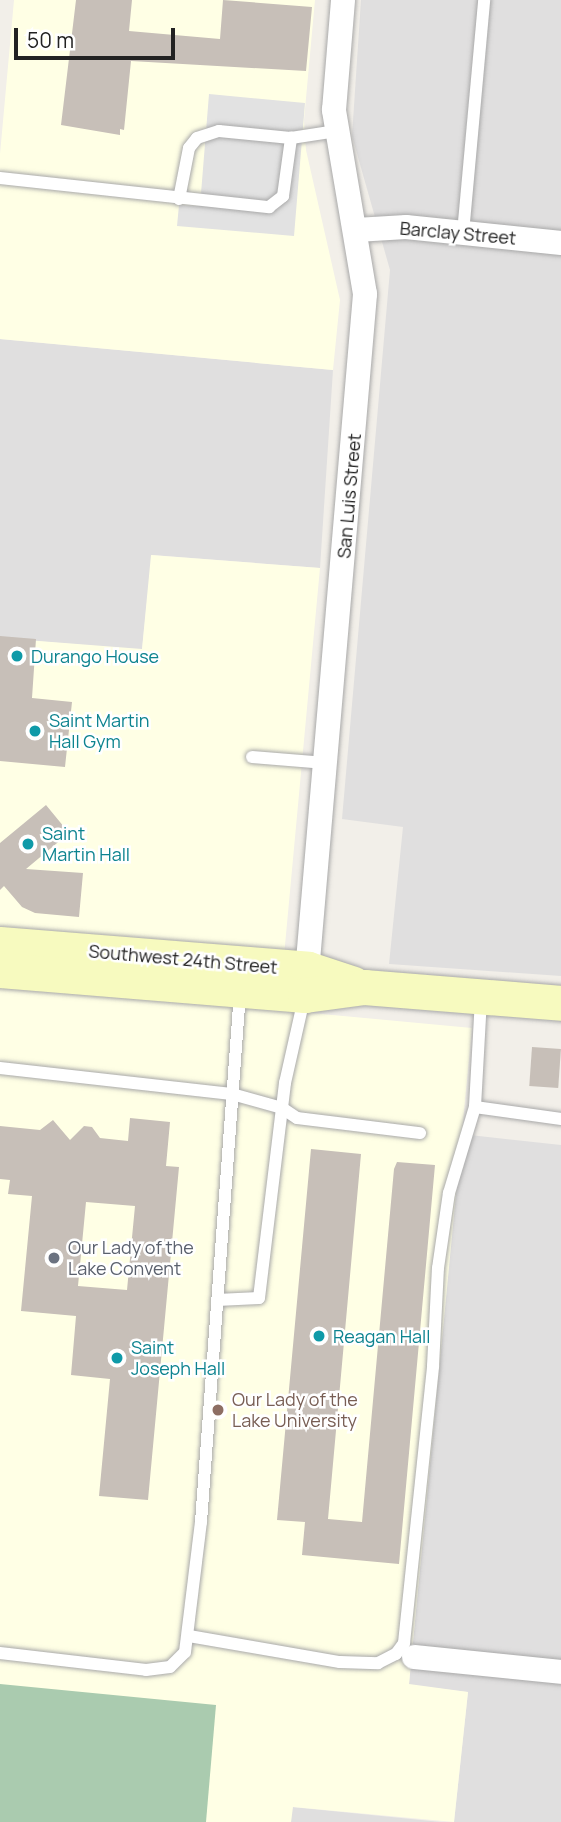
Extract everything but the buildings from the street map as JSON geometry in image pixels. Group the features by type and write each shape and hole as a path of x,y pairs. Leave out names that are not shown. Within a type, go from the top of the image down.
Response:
{"main road":[{"name":"Southwest 24th Street","path":"0,944 306,982 561,1003"},
{"name":"Southwest 24th Street","path":"0,970 240,989 306,982"}],"street":[{"name":"San Luis Street","path":"306,982 365,294 356,230 336,131 343,0"},
{"name":"Barclay Street","path":"356,230 406,227 561,243"},
{"path":"405,1656 561,1672"}],"lane":[{"path":"463,233 484,0"},
{"path":"179,199 188,148 197,138 219,131 292,138 336,131"},
{"path":"0,178 269,207 283,196 292,138"},
{"path":"252,757 326,763"},
{"path":"217,1300 259,1298 282,1108 306,982"},
{"path":"0,1653 160,1669 185,1652 189,1636 217,1300 240,989"},
{"path":"189,1636 340,1662 377,1663 405,1656 404,1643 421,1496 438,1268 449,1193 475,1107 482,998"},
{"path":"0,1069 232,1094 282,1108 298,1118 419,1133"},
{"path":"475,1107 561,1119"}],"shaded area":[{"path":"14,0 315,0 304,120 306,150 340,300 333,370 0,339 0,154"},
{"path":"361,0 561,0 561,976 389,964 403,827 342,819 390,270 352,136"},
{"path":"209,94 305,103 294,236 177,226 179,205 200,206"},
{"path":"0,339 333,370 320,568 152,555 142,650 0,638"},
{"name":"Our Lady of the Lake University","path":"151,555 320,568 279,1010 472,1028 409,1684 468,1692 454,1822 293,1807 291,1822 0,1822 0,638 142,649"},
{"path":"461,1134 561,1145 561,1822 454,1822 468,1692 409,1685"},
{"path":"0,1684 216,1705 206,1822 0,1822"},
{"path":"292,1807 441,1822 291,1822"}],"place":[{"name":"Durango House","path":"17,656"},
{"name":"Saint Martin Hall Gym","path":"35,731"},
{"name":"Saint Martin Hall","path":"28,844"},
{"name":"Our Lady of the Lake Convent","path":"54,1258"},
{"name":"Reagan Hall","path":"319,1336"},
{"name":"Saint Joseph Hall","path":"117,1358"},
{"name":"Our Lady of the Lake University","path":"218,1410"}]}
